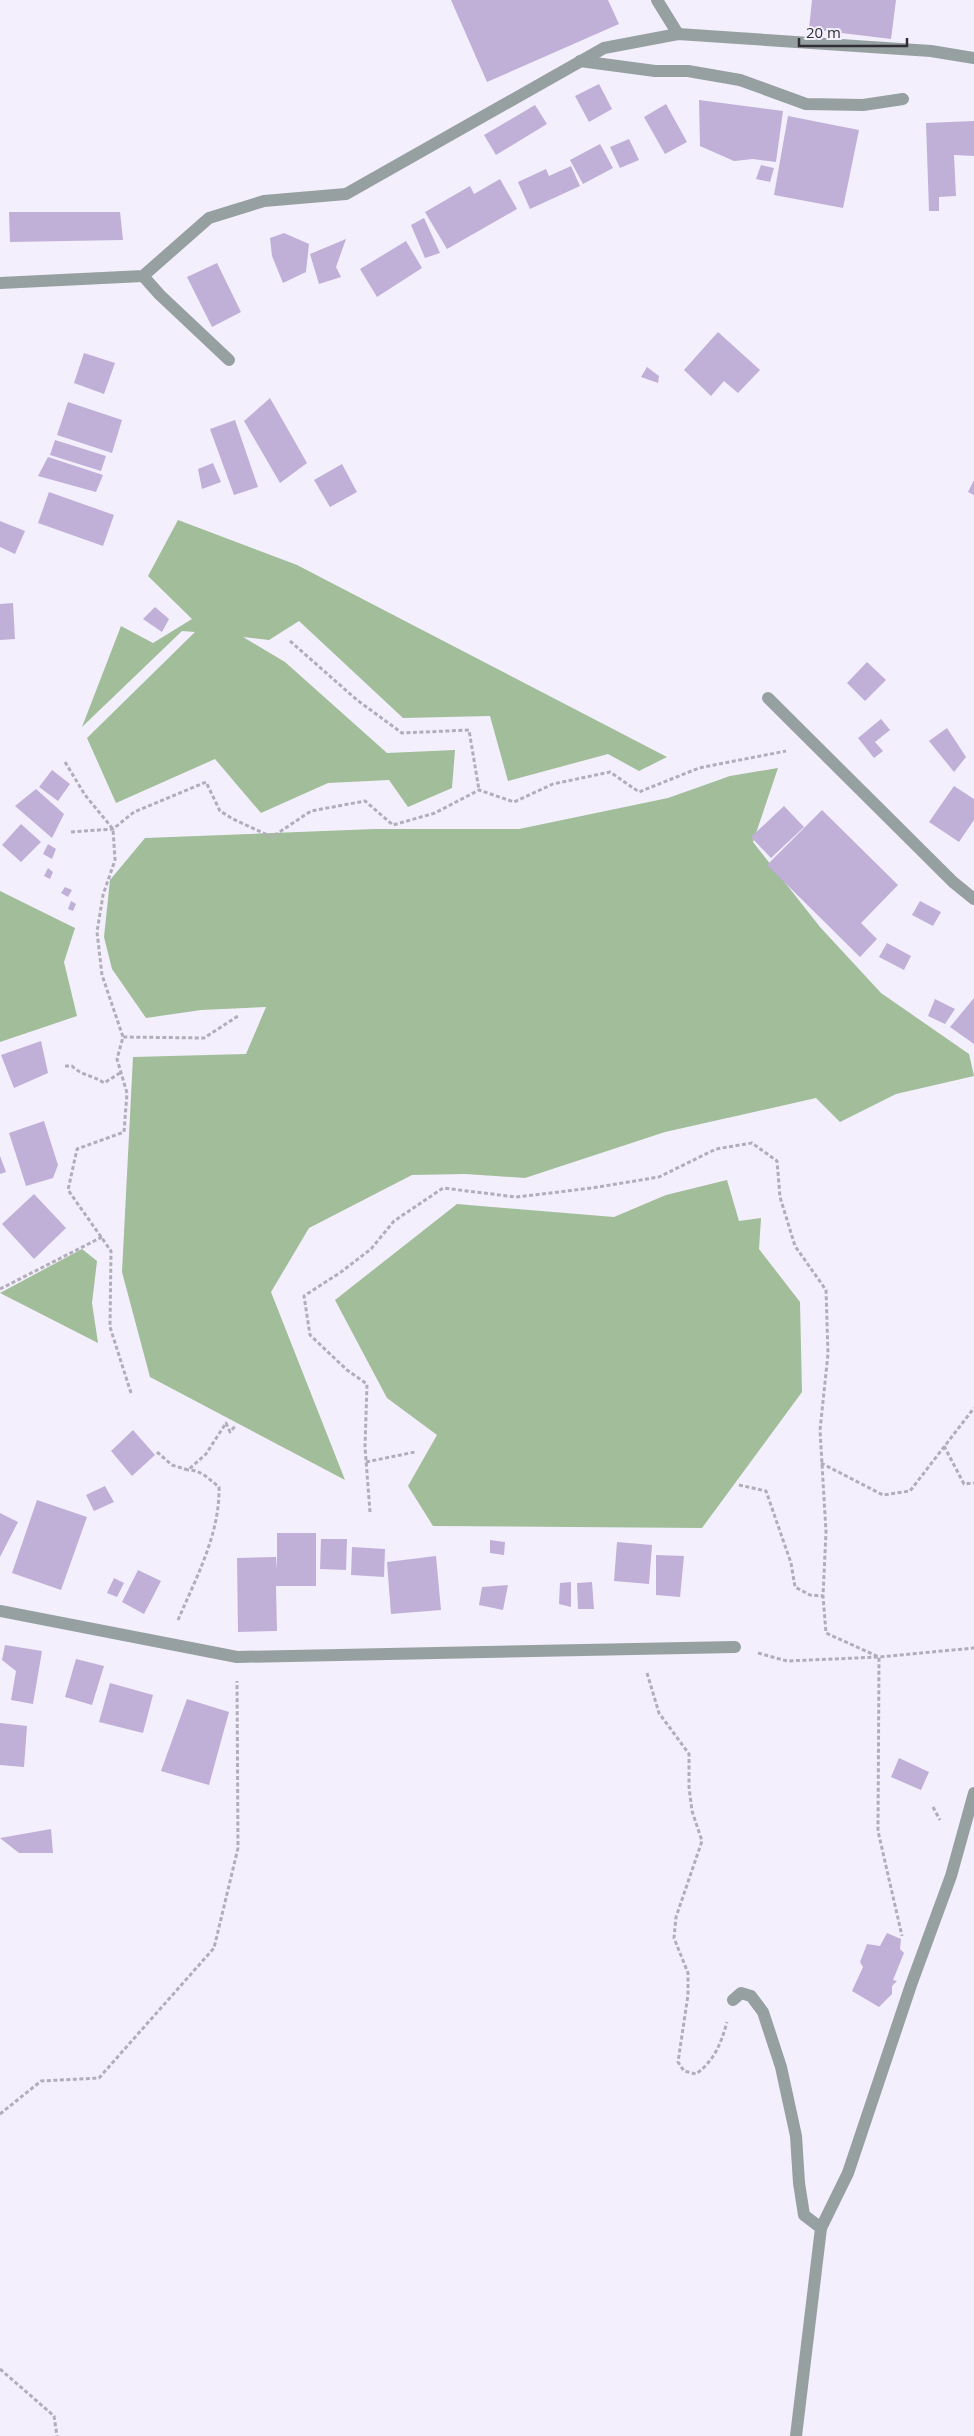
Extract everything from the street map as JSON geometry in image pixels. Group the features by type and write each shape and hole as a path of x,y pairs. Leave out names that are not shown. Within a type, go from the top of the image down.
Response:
{"street":[{"path":"657,0 678,34"},
{"path":"0,283 143,276 209,218 264,202 346,194 420,154 580,60 604,48 678,34 931,51 974,58"},
{"path":"580,60 655,72 688,71 740,80 806,104 863,105 903,99"},
{"path":"143,276 160,295 229,360"},
{"path":"768,698 953,882 974,899"},
{"path":"0,1611 237,1657 735,1647"},
{"path":"796,2436 821,2228 848,2173 911,1985 951,1876 974,1793"},
{"path":"733,2000 741,1993 752,1996 763,2012 781,2067 796,2136 799,2183 804,2215 821,2228"}],"path":[{"path":"290,641 357,700 402,733 469,730 479,790"},
{"path":"71,832 114,829 134,812 206,782 220,811 272,837 311,810 364,801 393,825 435,813 479,790 514,802 553,784 610,772 639,792 699,768 767,753 817,747"},
{"path":"65,762 85,795 114,829 115,860 103,895 98,932 102,975 123,1037 117,1059 127,1093 124,1132 77,1148 68,1190 111,1250 110,1327 131,1393"},
{"path":"123,1037 204,1038 238,1016"},
{"path":"65,1066 72,1066 81,1074 95,1076 104,1084 120,1073"},
{"path":"370,1512 366,1462 367,1384 347,1370 310,1335 304,1296 341,1272 371,1249 394,1221 443,1188 516,1197 592,1188 658,1177 716,1149 752,1143 777,1161 780,1197 795,1246 826,1290 828,1354 820,1430 826,1532 823,1596 826,1633 879,1657"},
{"path":"0,1289 102,1237"},
{"path":"821,1463 882,1495 910,1490 974,1408"},
{"path":"188,1470 206,1454 226,1423 230,1432 236,1426"},
{"path":"944,1446 964,1484 974,1483"},
{"path":"157,1452 172,1464 188,1470 197,1470 219,1487 215,1532 169,1644"},
{"path":"366,1462 415,1452"},
{"path":"739,1485 766,1491 791,1564 795,1586 810,1595 823,1596"},
{"path":"735,1647 787,1661 879,1657 974,1648"},
{"path":"629,1649 636,1653 646,1670 659,1714 689,1754 688,1787 692,1812 702,1841 699,1854 680,1901 674,1938 688,1973 688,1995 678,2062 684,2071 696,2074 707,2066 720,2046 733,2000"},
{"path":"0,2114 41,2080 99,2078 214,1948 238,1848 237,1657"},
{"path":"879,1657 878,1831 904,1943"},
{"path":"0,2369 54,2416 57,2436"}],"green space":[{"path":"178,520 297,565 667,757 639,771 608,754 508,781 490,716 403,718 299,621 269,640 243,637 285,662 387,753 455,750 452,788 408,807 389,780 328,783 261,813 215,759 116,803 87,738 195,632 182,631 82,727 121,626 153,643 192,619 148,576"},
{"path":"778,768 753,842 820,927 881,993 969,1054 974,1076 896,1094 840,1122 816,1098 665,1132 525,1178 465,1174 412,1175 309,1228 271,1292 345,1480 150,1377 122,1272 133,1057 246,1054 266,1007 201,1010 146,1018 112,969 104,937 110,880 145,838 375,829 519,829 668,798 730,776"},
{"path":"0,891 75,928 64,962 77,1016 0,1042"},
{"path":"727,1180 739,1221 761,1218 759,1249 800,1302 802,1392 702,1528 433,1526 408,1486 437,1435 387,1398 335,1300 457,1204 614,1217 666,1195"},
{"path":"82,1249 97,1261 92,1303 98,1343 0,1293"}],"building":[{"path":"451,0 608,0 619,24 487,82"},
{"path":"812,0 896,0 891,39 809,29"},
{"path":"599,84 612,109 589,122 575,96"},
{"path":"699,100 783,111 776,162 753,159 734,161 700,146"},
{"path":"666,104 687,142 665,154 644,117"},
{"path":"535,105 547,124 496,155 484,135"},
{"path":"788,116 859,130 843,208 774,195"},
{"path":"974,121 974,156 954,155 956,196 939,197 939,211 929,211 926,123"},
{"path":"629,139 639,160 620,168 610,147"},
{"path":"600,144 613,168 583,184 570,160"},
{"path":"761,165 774,168 770,182 756,179"},
{"path":"571,166 580,186 530,209 518,182 546,169 549,176"},
{"path":"500,179 517,209 447,249 425,212 470,186 474,194"},
{"path":"9,212 120,212 123,240 10,242"},
{"path":"424,218 440,253 425,258 411,225"},
{"path":"284,233 309,244 306,272 283,283 272,256 270,238"},
{"path":"346,239 336,267 341,277 319,284 310,254"},
{"path":"406,241 422,268 377,297 360,269"},
{"path":"217,263 241,312 212,327 187,277"},
{"path":"718,332 760,370 738,393 724,381 711,396 684,370"},
{"path":"84,353 115,363 104,394 74,383"},
{"path":"647,367 659,376 658,383 641,377"},
{"path":"270,398 307,463 280,483 244,421"},
{"path":"68,402 122,420 112,453 57,435"},
{"path":"235,420 258,487 234,495 210,429"},
{"path":"55,440 106,456 101,471 50,455"},
{"path":"48,457 103,475 96,492 38,476"},
{"path":"213,463 221,482 202,489 198,469"},
{"path":"342,464 357,492 330,507 314,480"},
{"path":"974,480 974,495 968,492"},
{"path":"49,492 114,515 103,546 38,523"},
{"path":"0,521 25,531 15,554 0,547"},
{"path":"13,603 15,639 0,640 0,604"},
{"path":"155,607 169,619 162,632 143,619"},
{"path":"867,662 886,680 865,701 847,683"},
{"path":"881,719 890,730 875,742 883,751 874,758 858,738"},
{"path":"947,728 966,757 954,772 929,741"},
{"path":"52,770 70,784 58,801 39,787"},
{"path":"954,786 974,799 974,820 959,842 929,822"},
{"path":"36,789 64,814 52,838 15,806"},
{"path":"784,806 804,827 771,858 751,837"},
{"path":"822,810 898,885 861,923 877,939 860,957 767,865"},
{"path":"21,824 41,842 21,862 2,845"},
{"path":"48,844 56,849 52,859 43,854"},
{"path":"48,868 53,872 50,879 44,876"},
{"path":"65,887 72,890 68,897 61,893"},
{"path":"71,901 76,904 73,911 68,909"},
{"path":"920,901 941,912 933,926 912,915"},
{"path":"887,943 911,956 904,970 879,957"},
{"path":"974,998 974,1044 950,1027"},
{"path":"935,999 955,1009 945,1024 928,1016"},
{"path":"41,1041 48,1073 14,1088 1,1055"},
{"path":"44,1121 58,1165 53,1178 26,1186 9,1133"},
{"path":"0,1156 6,1172 0,1174"},
{"path":"34,1194 66,1228 34,1259 2,1224"},
{"path":"133,1430 155,1455 132,1476 111,1451"},
{"path":"105,1486 114,1502 94,1511 86,1495"},
{"path":"37,1500 87,1517 61,1590 12,1573"},
{"path":"0,1513 18,1522 0,1557"},
{"path":"277,1533 316,1533 316,1586 276,1586 277,1631 238,1632 237,1558 276,1557 277,1569"},
{"path":"321,1539 347,1539 346,1570 320,1569"},
{"path":"490,1540 505,1542 504,1555 490,1553"},
{"path":"617,1542 652,1545 649,1584 614,1581"},
{"path":"352,1547 385,1549 384,1577 351,1575"},
{"path":"656,1555 684,1556 680,1597 656,1595"},
{"path":"436,1556 441,1610 391,1614 387,1562"},
{"path":"138,1570 161,1581 144,1614 122,1602"},
{"path":"114,1578 124,1583 117,1597 107,1593"},
{"path":"571,1582 571,1607 559,1604 560,1583"},
{"path":"592,1582 594,1609 578,1609 577,1583"},
{"path":"508,1585 503,1610 479,1605 482,1587"},
{"path":"5,1645 42,1651 33,1704 11,1700 16,1671 2,1660"},
{"path":"76,1659 104,1666 92,1705 65,1697"},
{"path":"110,1683 153,1695 143,1733 99,1722"},
{"path":"187,1699 229,1712 209,1785 161,1771"},
{"path":"0,1723 27,1726 24,1767 0,1765"},
{"path":"899,1758 929,1772 921,1790 891,1777"},
{"path":"51,1829 53,1853 19,1853 0,1838"},
{"path":"887,1933 901,1939 900,1949 904,1953 893,1980 897,1981 892,1986 892,1994 879,2007 852,1991 863,1967 860,1962 867,1944 880,1946"}]}
